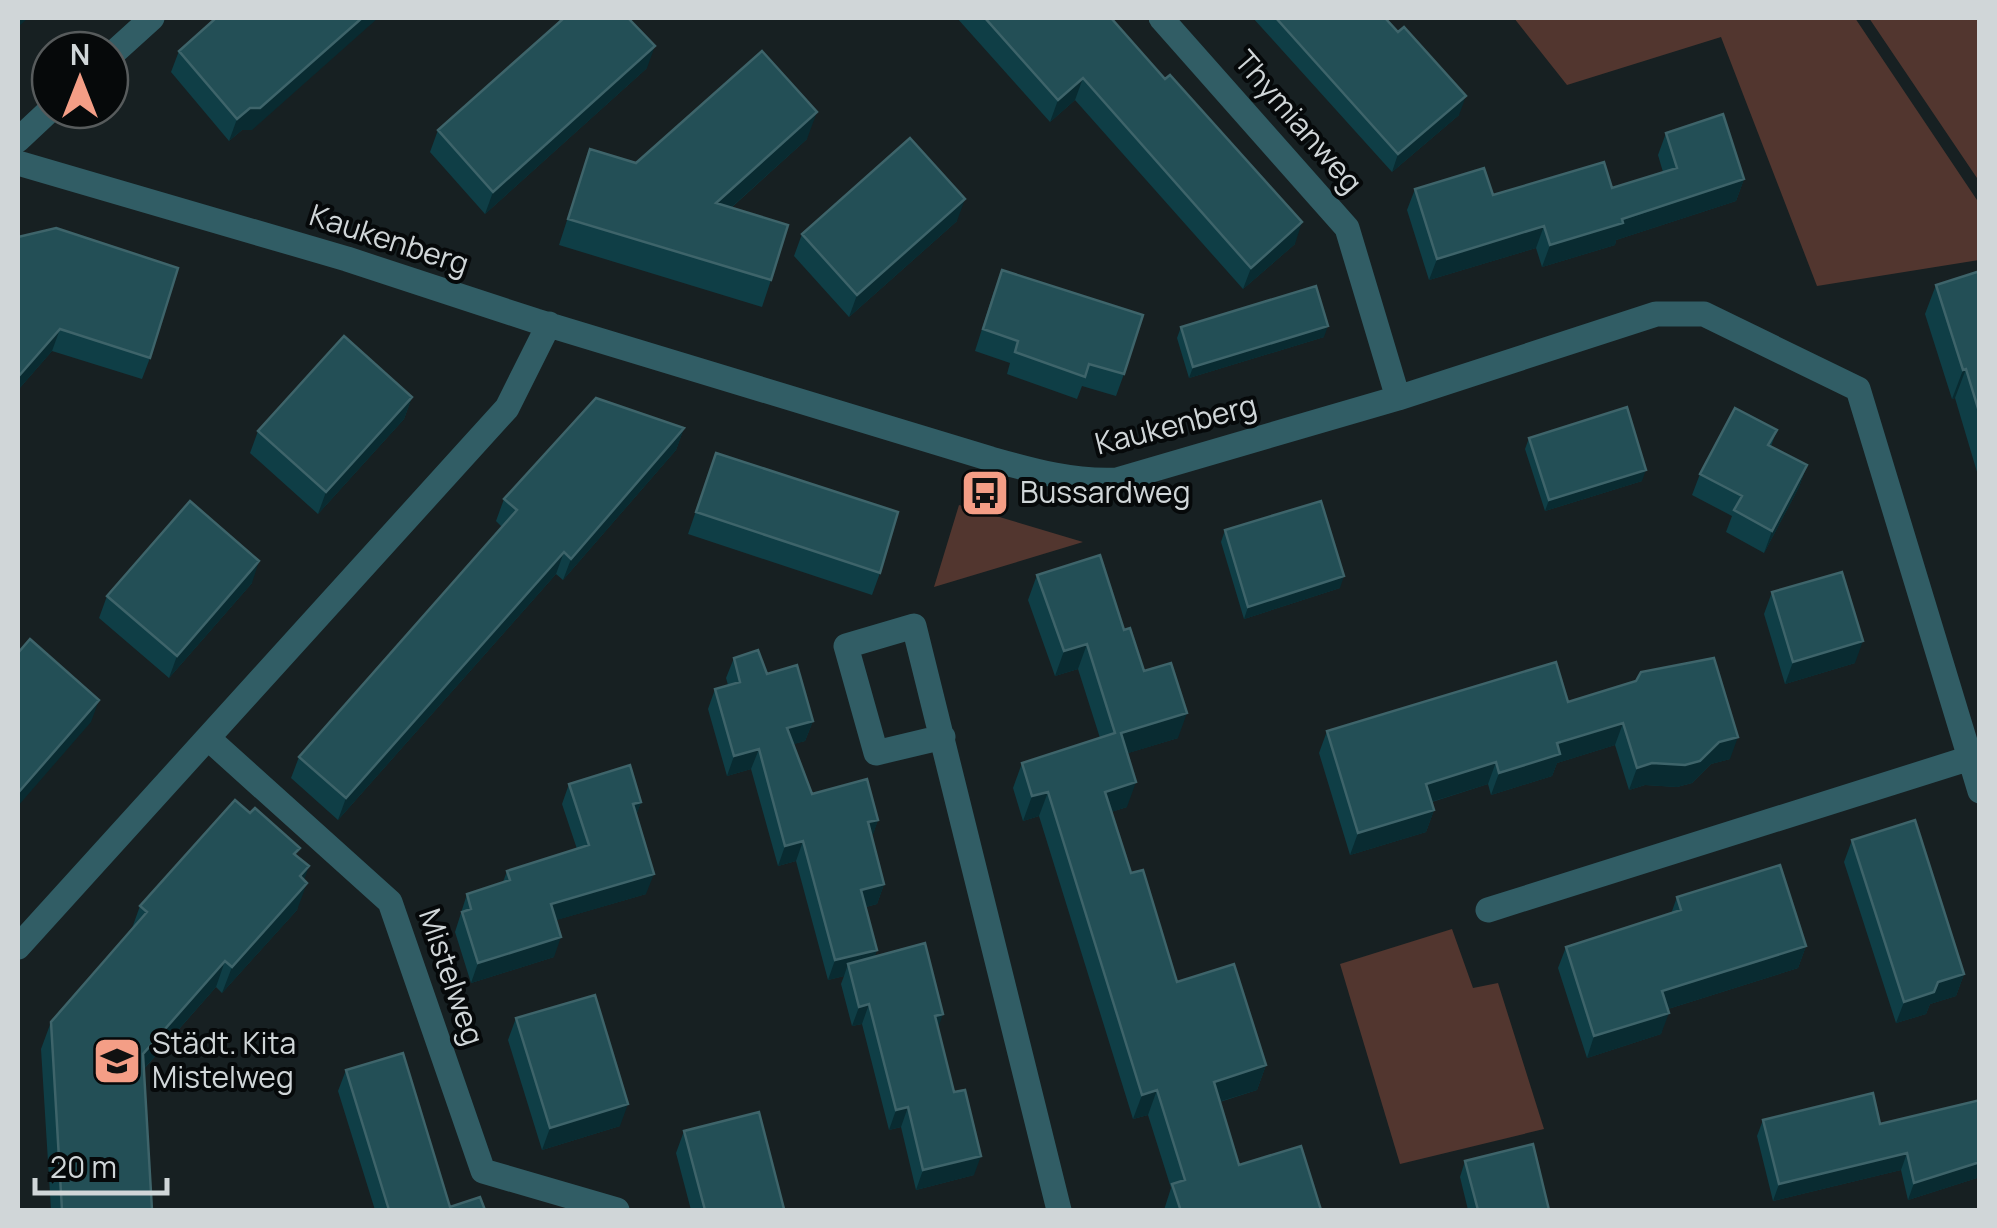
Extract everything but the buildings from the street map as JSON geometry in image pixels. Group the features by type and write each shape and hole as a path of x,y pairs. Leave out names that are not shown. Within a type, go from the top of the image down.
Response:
{"street":[{"path":"130,38 152,18"},
{"name":"Thymianweg","path":"1161,18 1347,228 1398,398"},
{"name":"Kaukenberg","path":"18,163 347,259 1038,472 1087,482 1118,480 1398,398 1656,314 1704,314 1858,389 1980,791"},
{"path":"18,947 507,408 548,324"},
{"path":"944,736 876,754 846,646 914,626 944,736 1060,1210"},
{"name":"Mistelweg","path":"209,739 390,902 483,1171 617,1210"},
{"path":"1488,910 1970,758"}],"shaded area":[{"path":"1514,18 1855,18 1979,203 1979,260 1817,286 1721,37 1567,85"},
{"path":"1869,18 1979,18 1979,181"},
{"path":"959,505 1083,542 934,587"},
{"path":"1452,929 1473,988 1498,983 1544,1129 1400,1164 1340,964"}],"place":[{"name":"Bussardweg","path":"985,493"},
{"name":"Städt. Kita Mistelweg","path":"117,1061"}]}
